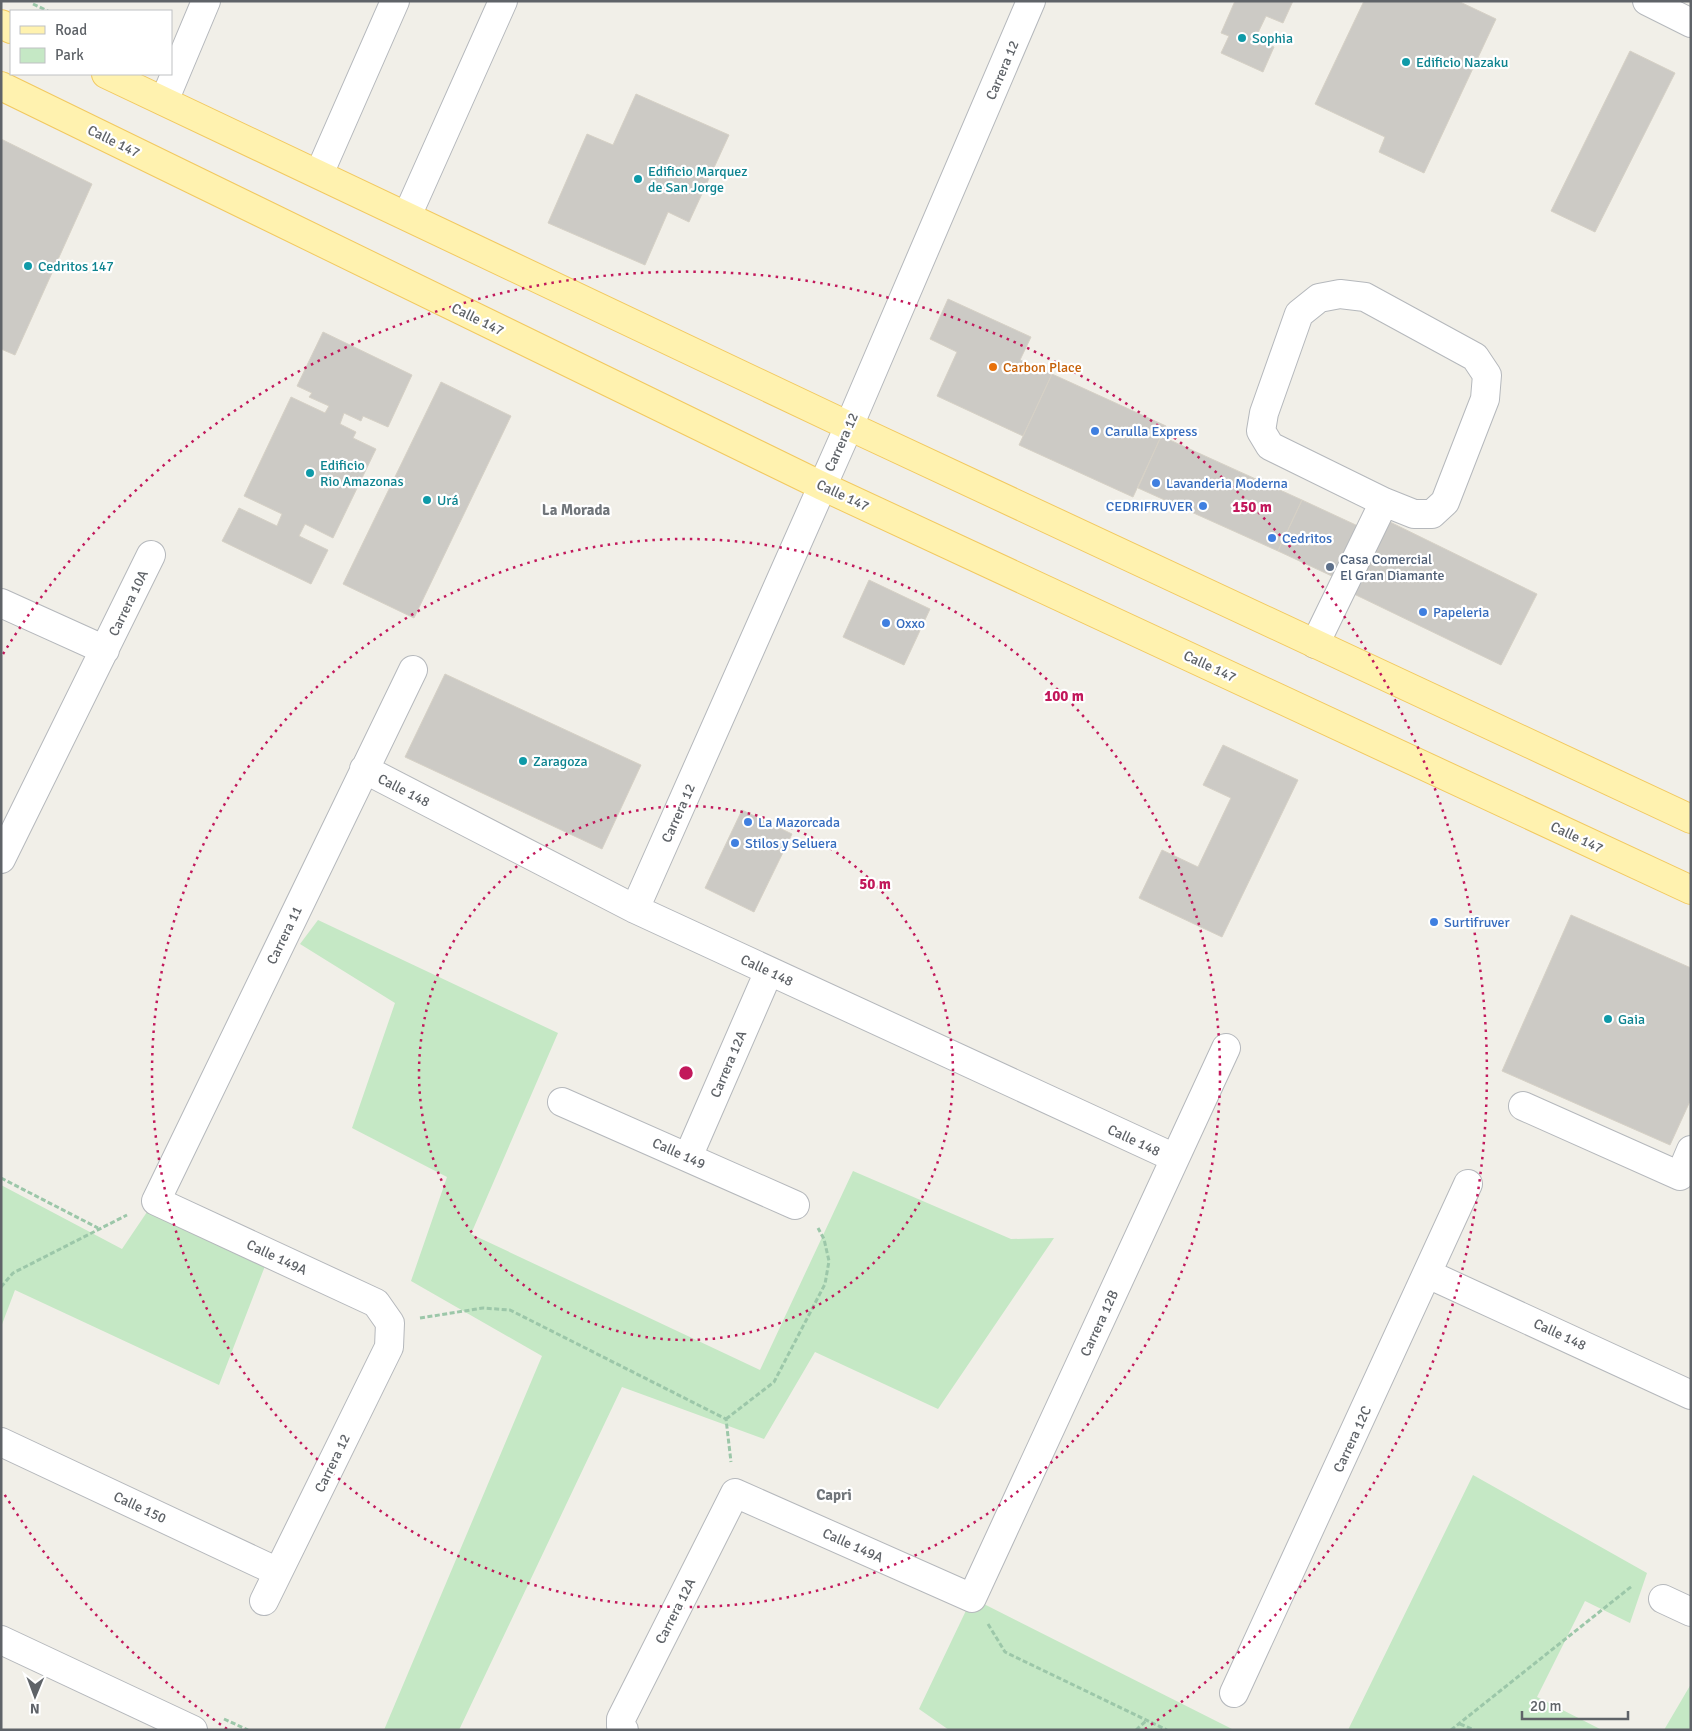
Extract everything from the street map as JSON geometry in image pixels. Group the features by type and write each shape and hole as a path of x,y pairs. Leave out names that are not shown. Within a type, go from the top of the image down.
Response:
{"main road":[{"path":"108,75 849,426 1691,819"},
{"name":"Calle 147","path":"1,86 822,486 1691,890"}],"street":[{"path":"164,101 206,1"},
{"path":"319,174 395,1"},
{"path":"407,216 503,1"},
{"name":"Carrera 12","path":"635,909 849,426 1031,1"},
{"path":"1647,1 1691,23"},
{"path":"1340,294 1365,297 1474,357 1487,375 1485,398 1445,502 1432,514 1414,514 1384,502 1270,446 1261,431 1264,413 1299,314 1318,298 1340,294"},
{"path":"1316,644 1384,502"},
{"name":"Carrera 10A","path":"105,650 150,555"},
{"path":"1,603 105,650 1,859"},
{"name":"Carrera 11","path":"156,1201 413,670"},
{"name":"Calle 148","path":"364,770 635,909 1175,1158"},
{"name":"Carrera 12A","path":"688,1157 769,971"},
{"name":"Carrera 12B","path":"972,1598 1226,1048"},
{"name":"Calle 149","path":"562,1102 795,1205"},
{"path":"1522,1106 1680,1176 1691,1150"},
{"name":"Carrera 12C","path":"1234,1693 1468,1184"},
{"name":"Calle 149A","path":"156,1201 376,1303 390,1323"},
{"name":"Calle 148","path":"1428,1274 1691,1395"},
{"name":"Carrera 12","path":"264,1601 389,1347 390,1323"},
{"name":"Calle 150","path":"1,1442 278,1572"},
{"name":"Calle 149A","path":"735,1492 972,1598"},
{"name":"Carrera 12A","path":"624,1730 621,1726 621,1719 735,1492"},
{"path":"1663,1599 1691,1612"},
{"path":"1,1640 193,1730"}],"path":[{"path":"27,1 46,10"},
{"path":"1,1178 98,1229"},
{"path":"1,1287 13,1273 156,1201"},
{"path":"726,1419 774,1382 825,1284 829,1261 824,1239 813,1219 795,1205"},
{"path":"390,1323 483,1308 510,1310 726,1419"},
{"path":"726,1419 735,1492"},
{"path":"1451,1730 1633,1586 1663,1599"},
{"path":"972,1598 1005,1652 1167,1730"},
{"path":"1136,1730 1147,1720"},
{"path":"1460,1724 1474,1730"}],"green space":[{"path":"318,920 558,1033 471,1234 760,1370 853,1171 1011,1239 1054,1238 938,1409 815,1352 764,1439 622,1387 459,1730 384,1730 542,1356 411,1281 447,1177 352,1128 395,1003 300,944"},
{"path":"1,1185 122,1249 147,1212 265,1266 219,1385 15,1290 1,1327"},
{"path":"1473,1475 1647,1573 1630,1623 1585,1601 1537,1697 1602,1730 1348,1730"},
{"path":"972,1598 1234,1730 949,1730 919,1709"},
{"path":"1691,1684 1691,1730 1664,1730"}],"building":[{"name":"Sophia","path":"1235,1 1293,1 1283,23 1266,16 1255,39 1274,47 1263,72 1221,53 1229,36 1221,33"},
{"name":"Edificio Nazaku","path":"1364,1 1458,1 1496,19 1424,173 1379,152 1385,137 1315,104"},
{"path":"1630,51 1675,73 1595,232 1551,211"},
{"name":"Edificio Marquez de San Jorge","path":"636,94 729,135 689,222 668,212 645,265 548,223 587,134 613,145"},
{"name":"Cedritos 147","path":"1,139 92,184 15,355 1,349"},
{"name":"Carbon Place","path":"948,299 1031,337 1020,360 1052,374 1023,436 937,396 957,352 930,339"},
{"name":"Edificio Rio Amazonas","path":"323,332 412,375 388,427 363,416 361,421 344,413 340,424 356,432 353,438 376,449 333,538 305,524 299,536 328,550 311,584 222,541 239,508 277,526 282,514 244,496 291,397 325,413 329,406 309,397 312,393 297,386"},
{"name":"Carulla Express","path":"1052,374 1166,426 1133,497 1019,445"},
{"name":"Urá","path":"441,382 511,416 414,618 343,584"},
{"path":"1161,436 1302,500 1278,551 1138,488"},
{"path":"1302,500 1358,526 1334,577 1278,551"},
{"path":"1390,522 1537,594 1501,665 1354,594"},
{"name":"Oxxo","path":"869,580 930,609 904,665 843,637"},
{"name":"Zaragoza","path":"445,674 641,765 602,849 405,757"},
{"path":"1223,745 1298,780 1222,937 1139,898 1162,850 1198,867 1231,798 1203,785"},
{"path":"742,810 792,834 754,912 705,888"},
{"name":"Gaia","path":"1571,915 1691,968 1691,1099 1670,1145 1502,1071"}],"place":[{"name":"Sophia","path":"1242,38"},
{"name":"Edificio Nazaku","path":"1406,62"},
{"name":"Edificio Marquez de San Jorge","path":"638,179"},
{"name":"Cedritos 147","path":"28,266"},
{"name":"Carbon Place","path":"993,367"},
{"name":"Carulla Express","path":"1095,431"},
{"name":"Edificio Rio Amazonas","path":"310,473"},
{"name":"Lavanderia Moderna","path":"1156,483"},
{"name":"Urá","path":"427,500"},
{"name":"CEDRIFRUVER","path":"1203,506"},
{"name":"Cedritos","path":"1272,538"},
{"name":"Casa Comercial El Gran Diamante","path":"1330,567"},
{"name":"Papeleria","path":"1423,612"},
{"name":"Oxxo","path":"886,623"},
{"name":"Zaragoza","path":"523,761"},
{"name":"La Mazorcada","path":"748,822"},
{"name":"Stilos y Seluera","path":"735,843"},
{"name":"Surtifruver","path":"1434,922"},
{"name":"Gaia","path":"1608,1019"}],"district":[{"name":"La Morada","path":"576,510"},
{"name":"Capri","path":"834,1495"}]}
